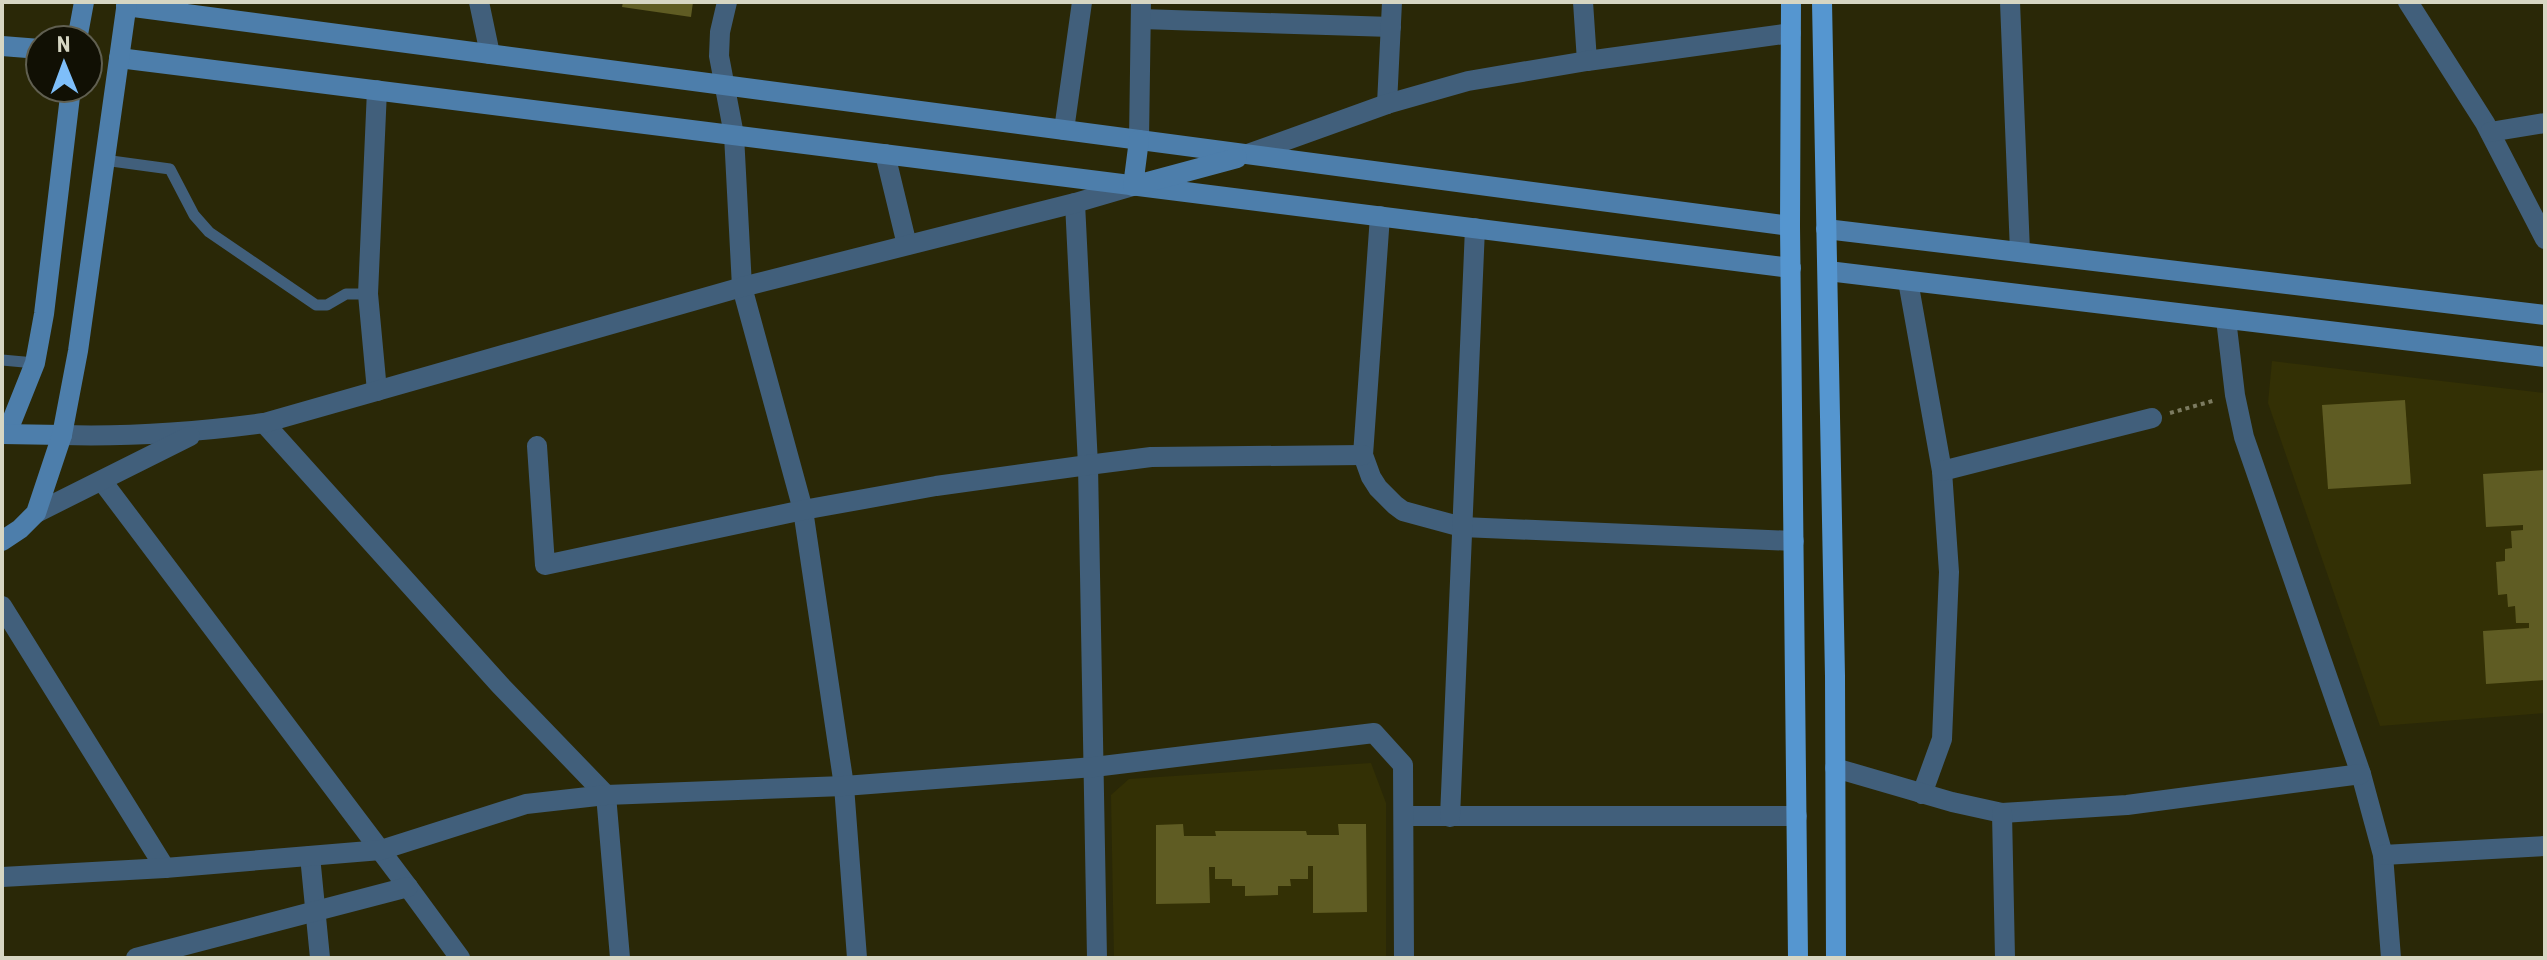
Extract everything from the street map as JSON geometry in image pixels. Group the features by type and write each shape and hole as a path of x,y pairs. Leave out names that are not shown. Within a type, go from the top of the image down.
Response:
{"main road":[{"path":"1791,2 1790,226 1798,958"},
{"path":"1822,2 1836,958"}],"street":[{"path":"80,24 84,2"},
{"path":"479,2 490,54"},
{"path":"727,2 719,56 734,135 742,287 803,510 844,786 857,958"},
{"path":"1064,130 1082,2"},
{"path":"1387,104 1392,2"},
{"path":"1583,2 1587,61"},
{"path":"2010,2 2020,252"},
{"path":"2408,2 2490,132 2545,239"},
{"path":"36,513 62,435 78,351 127,4 1790,226"},
{"path":"1133,186 1139,140 1141,11 1391,27"},
{"path":"2,433 112,436 197,432 264,423 742,287 1075,203 1248,154 1387,104 1468,81 1791,33"},
{"path":"2,46 24,48"},
{"path":"119,58 1791,268"},
{"path":"377,90 368,294 377,391"},
{"path":"2,433 11,423 35,363 44,314 69,104"},
{"path":"2490,132 2545,123"},
{"path":"885,154 907,245"},
{"path":"1075,203 1088,465 1097,958"},
{"path":"1380,216 1363,455 1371,477 1395,505 1403,511 1462,527 1794,541"},
{"path":"1450,817 1475,228"},
{"path":"1826,229 2545,315"},
{"path":"1828,271 2545,357"},
{"path":"1908,281 1942,471 1949,572 1942,739 1922,794"},
{"path":"2226,319 2235,395 2244,437 2361,774 2383,855 2391,958"},
{"path":"1942,471 2152,418"},
{"path":"264,423 500,685 606,795 620,958"},
{"path":"2,541 36,513 197,432"},
{"path":"537,446 545,565 803,510 936,486 1088,465 1151,457 1363,455"},
{"path":"102,481 460,958"},
{"path":"2,606 165,868"},
{"path":"2,877 165,868 381,850 526,804 606,795 844,786 1094,767 1374,733 1403,765 1404,958"},
{"path":"1835,768 1922,794 2002,813 2127,805 2361,774"},
{"path":"2002,813 2005,958"},
{"path":"1404,816 1797,816"},
{"path":"2383,855 2545,846"},
{"path":"310,856 320,958"},
{"path":"136,958 408,887"}],"lane":[{"path":"104,160 170,169 194,215 209,232 316,305 327,305 346,294 368,294"},
{"path":"2,360 35,363"}],"path":[{"path":"2152,418 2235,395"}],"shaded area":[{"path":"2272,361 2545,393 2545,713 2380,726 2268,403"},
{"path":"1371,763 1386,803 1386,958 1114,958 1111,795 1129,779"}],"building":[{"path":"623,2 693,2 691,17 622,7"},
{"path":"2405,400 2411,484 2328,489 2322,405"},
{"path":"2545,470 2545,680 2486,684 2483,631 2529,628 2529,623 2516,623 2515,606 2508,607 2507,594 2498,595 2496,562 2505,561 2505,549 2512,548 2511,531 2523,530 2523,525 2486,527 2483,474"},
{"path":"1183,824 1184,836 1216,836 1215,831 1306,831 1307,835 1339,835 1338,824 1366,824 1367,912 1313,913 1313,866 1308,866 1308,879 1290,879 1291,886 1278,886 1278,895 1245,896 1245,886 1232,886 1232,879 1215,879 1215,867 1209,867 1210,903 1156,904 1156,825"}]}
